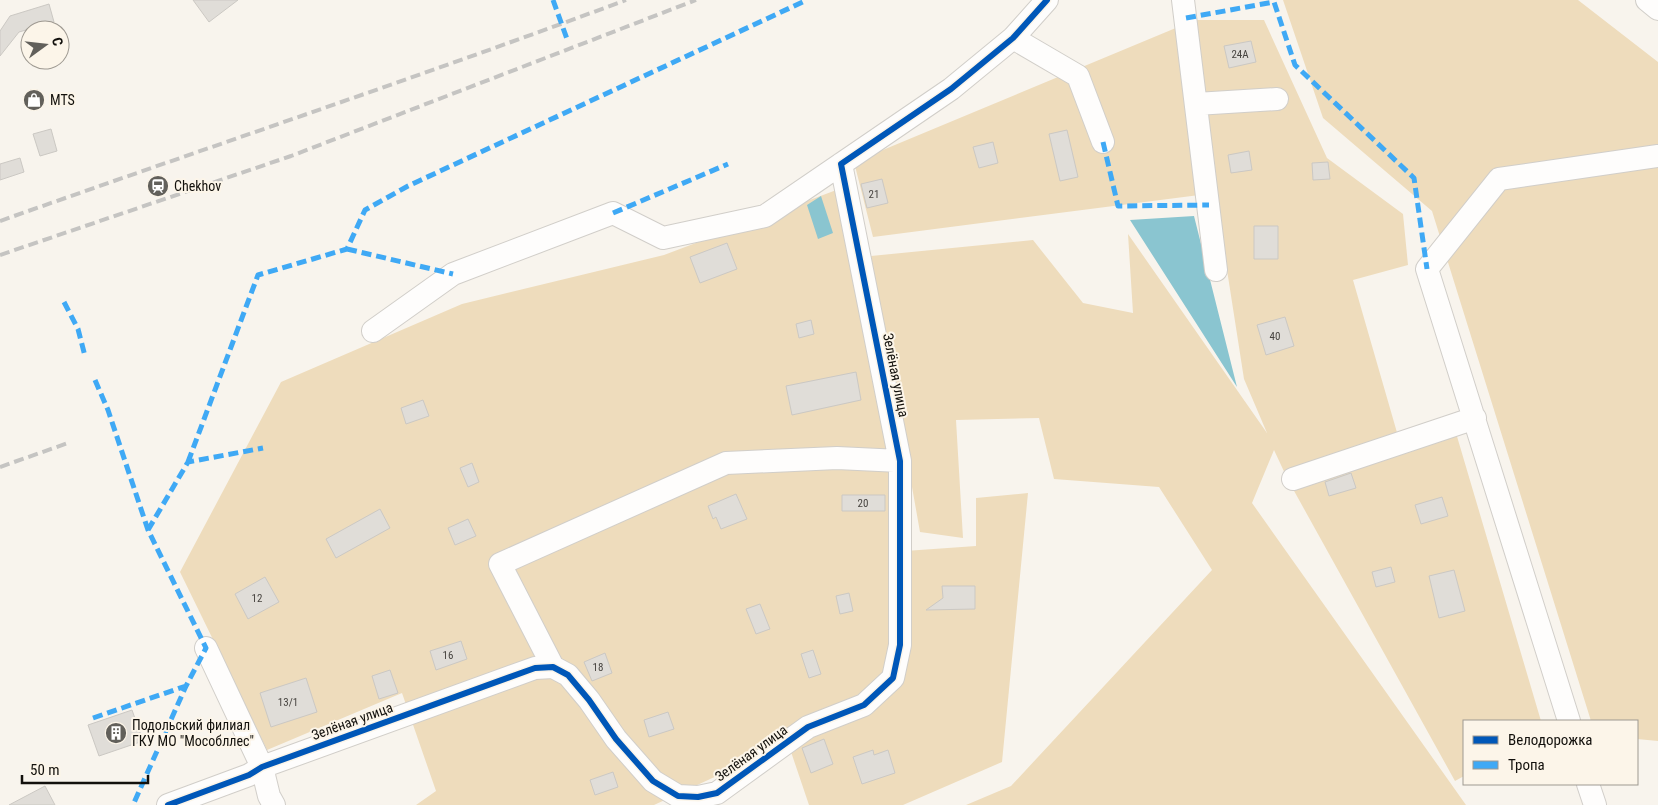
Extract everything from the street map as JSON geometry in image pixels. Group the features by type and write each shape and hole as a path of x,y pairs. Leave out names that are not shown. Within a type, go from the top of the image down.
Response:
{"street":[{"path":"373,331 453,274 613,213 662,238 765,216 950,89 1013,38 1046,0"},
{"path":"1183,0 1216,270"},
{"path":"1647,0 1658,10"},
{"path":"1013,38 1078,76 1103,142"},
{"path":"1196,104 1277,98"},
{"path":"1569,720 1427,269 1499,179 1658,156"},
{"name":"Зелёная улица","path":"168,805 250,775 262,767 535,668 553,667 568,675 589,700 616,739 654,781 678,796 698,797 717,793 808,727 864,705 893,678 900,645 900,461 841,164"},
{"path":"1293,478 1475,418"},
{"name":"Зелёная улица","path":"553,667 500,564 726,463 837,458 900,461"},
{"path":"206,648 262,767 269,796 274,805"},
{"path":"1588,785 1595,805"}],"shaded area":[{"path":"1283,0 1578,0 1658,62 1658,741 1638,739 1638,720 1591,720 1432,211 1323,118"},
{"path":"1195,20 1264,20 1327,158 1403,214 1408,265 1353,280 1398,436 1456,433 1541,720 1463,720 1463,777 1455,781 1288,480 1274,450 1252,503 1466,805 966,805 1011,786 1212,570 1159,487 1054,479 1039,418 956,420 963,538 920,532 871,256 1033,240 1083,303 1133,313 1128,234 1267,433 1244,379 1215,193 873,237 854,162"},
{"path":"839,189 891,475 891,552 976,546 976,498 1028,493 1002,762 903,805 809,805 788,743 654,805 416,805 436,791 402,693 267,750 180,572 281,382 462,304 664,255"}],"water":[{"path":"821,196 833,233 818,239 807,205"},
{"path":"1194,216 1237,387 1130,220"}],"building":[{"path":"193,0 238,0 209,22"},
{"path":"49,4 53,20 20,20 20,32 0,56 0,31 10,16"},
{"path":"1251,41 1256,62 1229,68 1224,46"},
{"path":"51,129 57,151 40,156 33,134"},
{"path":"1067,130 1078,177 1060,181 1049,134"},
{"path":"993,142 998,163 979,168 973,147"},
{"path":"1249,151 1252,170 1231,173 1228,155"},
{"path":"20,158 24,172 0,180 0,164"},
{"path":"1328,162 1330,179 1313,180 1312,163"},
{"path":"882,179 888,203 867,208 861,184"},
{"path":"1254,226 1278,226 1278,259 1254,259"},
{"path":"727,243 737,269 700,283 690,257"},
{"path":"1285,317 1294,346 1266,355 1257,325"},
{"path":"811,320 814,334 799,338 796,324"},
{"path":"856,372 861,400 792,415 786,386"},
{"path":"423,400 429,416 406,424 401,408"},
{"path":"472,463 479,482 468,487 460,468"},
{"path":"1351,473 1356,488 1329,496 1325,482"},
{"path":"736,494 747,519 721,529 716,517 713,519 708,506"},
{"path":"842,495 885,495 885,511 842,511"},
{"path":"1442,497 1448,516 1421,524 1415,505"},
{"path":"380,509 390,528 336,558 326,539"},
{"path":"468,519 476,536 455,545 448,528"},
{"path":"1391,567 1395,582 1376,587 1372,572"},
{"path":"1454,570 1465,611 1439,618 1429,576"},
{"path":"265,577 279,602 248,619 235,594"},
{"path":"942,586 975,586 975,609 926,610 943,598"},
{"path":"849,593 853,611 840,614 836,596"},
{"path":"760,604 770,629 756,634 746,609"},
{"path":"461,641 467,659 436,670 430,651"},
{"path":"813,650 821,674 809,678 801,654"},
{"path":"605,653 612,673 592,681 584,662"},
{"path":"390,670 398,693 379,699 372,676"},
{"path":"306,678 317,712 271,727 260,693"},
{"name":"Подольский филиал ГКУ МО \"Мособллес\"","path":"132,710 143,741 99,756 88,725"},
{"path":"668,712 674,729 649,737 644,720"},
{"path":"824,739 833,764 811,773 802,748"},
{"path":"873,750 874,755 888,750 895,773 862,784 853,757"},
{"path":"613,772 618,787 595,795 590,780"},
{"path":"45,786 55,805 9,805"}],"railway":[{"path":"0,221 626,0"},
{"path":"0,255 291,156 696,0"},
{"path":"0,467 68,443"}],"marked path":[{"path":"553,0 567,39"},
{"path":"188,462 258,275 347,249 365,210 408,186 807,0"},
{"path":"1186,18 1274,2 1295,65 1414,178 1427,269"},
{"path":"1103,142 1118,206 1209,205"},
{"path":"613,213 728,164"},
{"path":"347,249 453,274"},
{"path":"64,302 78,329 85,356"},
{"path":"95,380 108,410 148,530 206,648 186,686 133,805"},
{"path":"148,530 188,462 263,448"},
{"path":"93,718 186,686"}],"cycle path":[{"path":"168,805 249,775 262,767 535,668 553,667 568,675 589,700 616,739 653,781 678,796 698,797 717,793 808,727 864,705 893,678 900,645 900,461 841,164 951,89 1013,38 1047,0"}],"place":[{"name":"MTS","path":"34,100"},
{"name":"Chekhov","path":"158,186"},
{"name":"Подольский филиал ГКУ МО \"Мособллес\"","path":"116,733"}]}
